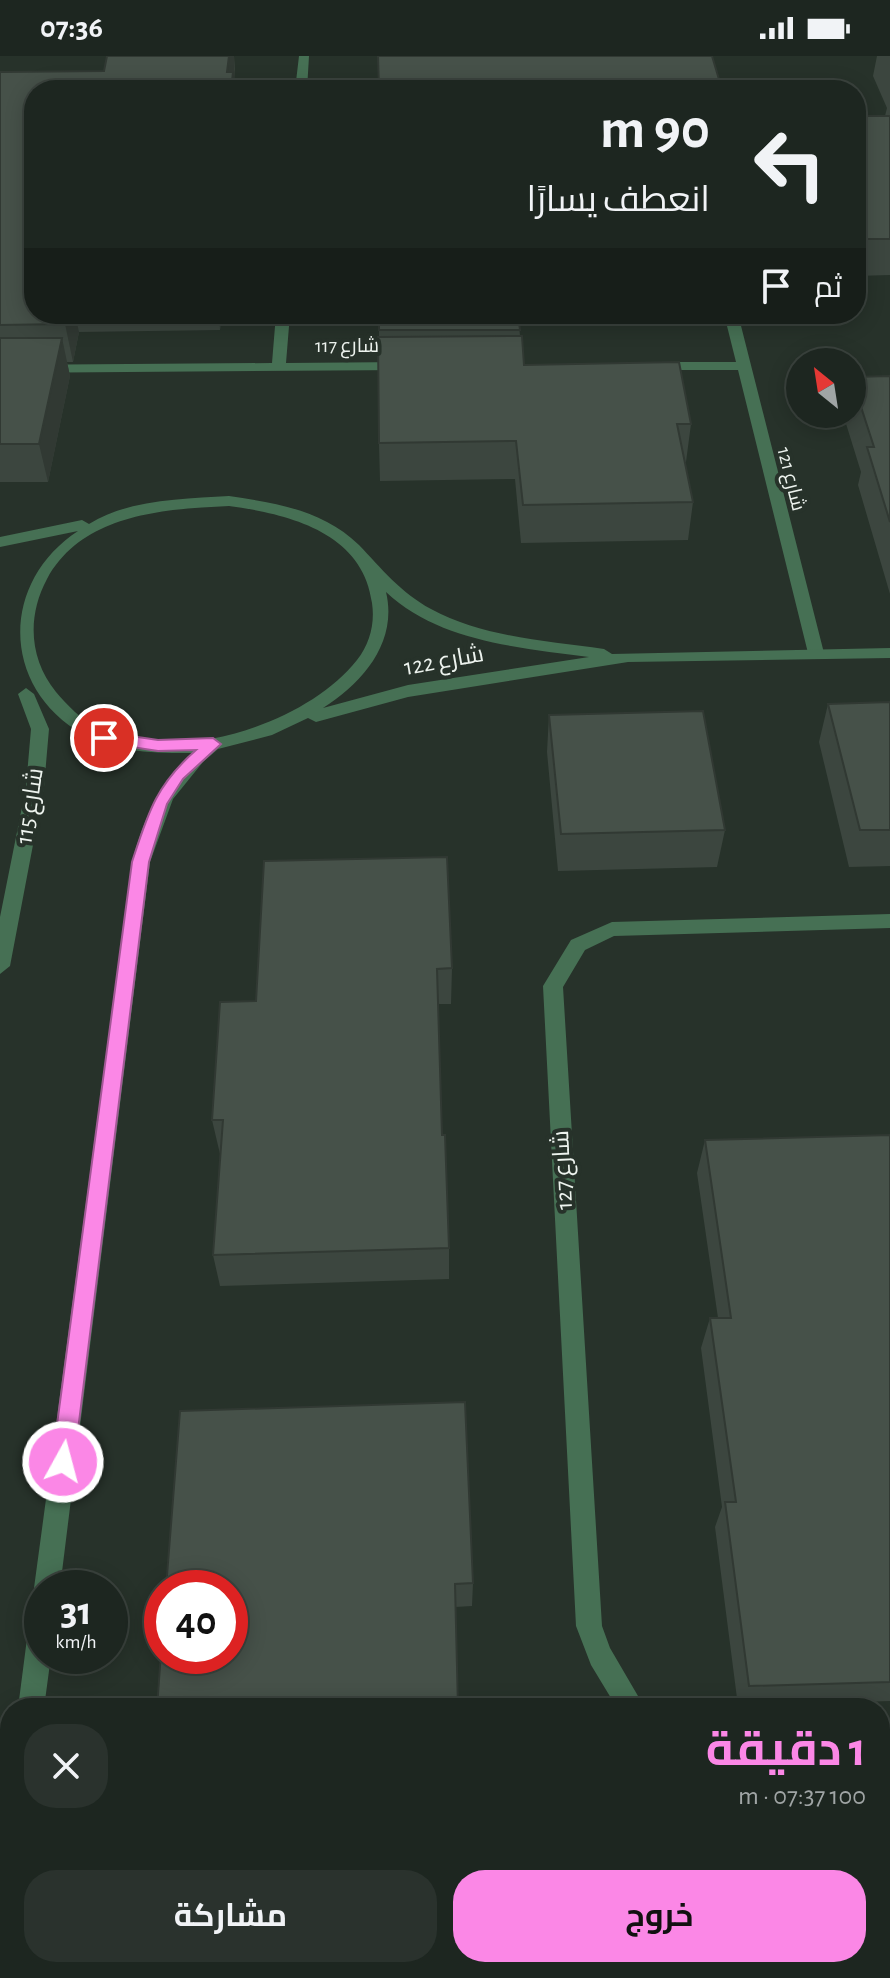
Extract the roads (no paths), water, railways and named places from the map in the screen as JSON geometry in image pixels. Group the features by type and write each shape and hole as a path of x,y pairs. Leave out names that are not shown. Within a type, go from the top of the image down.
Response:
{"street":[{"path":"302,80 304,56"},
{"path":"279,366 282,324"},
{"name":"شارع 121","path":"733,324 816,653"},
{"name":"شارع 117","path":"0,369 423,366"},
{"path":"646,366 742,366"},
{"name":"شارع 122","path":"0,542 182,503 229,501 289,511 338,535 405,601 470,629 509,641 628,657"},
{"path":"11,601 16,587 53,549 105,520"},
{"path":"49,1570 141,862 159,803 177,775 213,744 273,729 332,698 371,656 384,611 372,568"},
{"name":"شارع 122","path":"273,729 408,691 628,657 890,653"},
{"name":"شارع 115","path":"0,966 35,787 40,729 22,689 60,720 104,738 158,746 213,744"},
{"name":"شارع 127","path":"626,1698 600,1656 589,1626 553,986 578,945 612,929 628,926 890,921"},
{"path":"32,1698 35,1674"}]}
